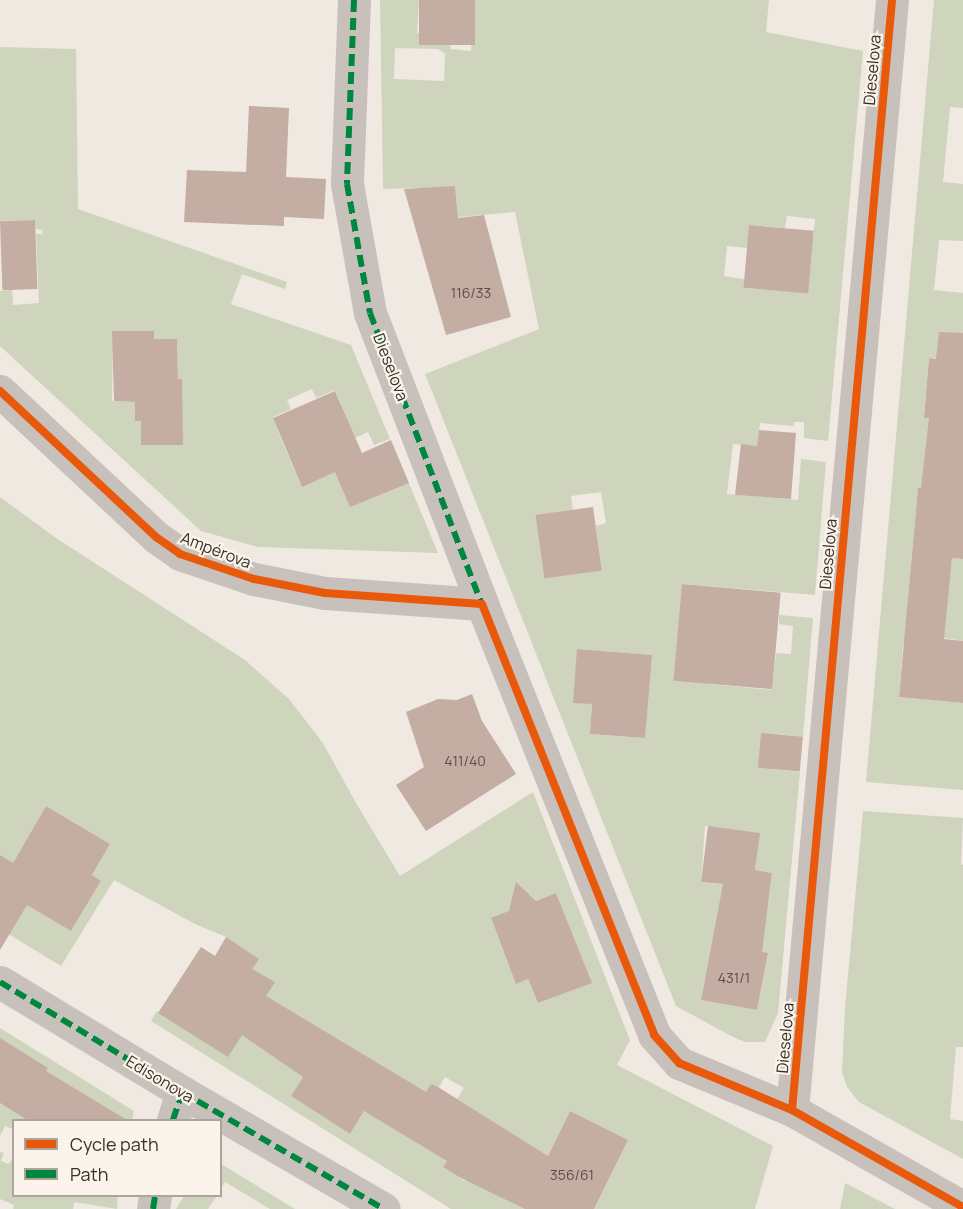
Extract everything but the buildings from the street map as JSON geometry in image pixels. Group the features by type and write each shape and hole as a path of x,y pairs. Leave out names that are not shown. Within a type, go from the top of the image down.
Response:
{"street":[{"name":"Dieselova","path":"354,0 347,184 370,313 482,604 654,1035 679,1063 792,1110 963,1207"},
{"name":"Dieselova","path":"792,1110 892,0"},
{"name":"Ampérova","path":"0,391 156,537 180,554 254,579 326,593 482,604"},
{"name":"Edisonova","path":"0,982 177,1106 203,1119"},
{"name":"Edisonova","path":"222,1128 384,1209"}],"green space":[{"path":"380,0 419,0 417,33 452,35 450,49 471,51 475,0 769,0 766,32 863,51 828,441 804,438 804,422 794,422 794,426 760,423 757,446 733,444 727,494 798,500 801,459 826,462 815,595 683,584 708,684 772,690 776,653 791,654 793,626 779,624 779,615 813,618 803,737 779,734 759,768 800,772 778,1013 765,1042 745,1042 676,1006 425,374 539,329 515,212 458,217 455,187 383,189","holes":["395,48 438,49 445,54 444,81 394,79","787,216 815,219 808,293 744,288 744,279 724,276 727,246 747,248 750,225 785,228","601,492 606,523 596,526 602,570 547,578 537,517 573,510 571,496","577,649 651,655 644,738 590,734 592,704","705,826 759,833 755,870 772,873 768,906 744,887 701,882","712,943 768,954 757,1010 701,1000"]},
{"path":"934,0 963,0 963,108 950,107 943,182 963,184 963,241 939,240 934,290 963,293 963,361 929,358 924,418 929,418 963,492 918,488 908,597 947,601 952,558 963,559 963,641 932,636 903,645 899,697 963,703 963,790 866,782"},
{"path":"0,47 76,49 78,209 287,282 285,289 242,274 231,304 351,345 390,439 374,445 368,432 355,438 335,390 316,398 312,389 287,400 291,409 273,417 301,485 335,470 350,505 408,481 438,553 258,547 201,531 0,346 0,291 12,290 13,305 39,303 36,234 42,234 42,230 36,229 34,220 0,221","holes":["154,331 154,339 177,339 178,379 182,379 182,445 141,445 141,421 135,420 135,402 112,401 113,332"]},
{"path":"0,497 56,538 245,660 289,699 323,743 400,876 533,792 630,1040 617,1065 773,1146 755,1209 594,1209 628,1140 570,1111 523,1207 525,1209 451,1209 151,1021 157,1011 227,1055 251,967 257,958 224,936 197,925 114,880 61,966 0,929 37,887 41,913 71,931 101,881 92,875 110,844 46,806 9,870 0,855","holes":["556,893 591,983 538,1003 528,979 516,983 491,919 509,911 512,901 529,894 536,901","303,1077 373,1097 350,1134 291,1096","445,1077 464,1088 457,1099 498,1125 465,1181 443,1167 447,1161 438,1089"]},
{"path":"863,811 963,818 961,864 963,865 963,1047 956,1047 950,1119 963,1121 963,1159 859,1102 847,1087 842,1072 845,1008"},
{"path":"0,1028 134,1111 132,1119 122,1119 57,1078 31,1119 12,1119 12,1129 5,1126 0,1136 0,1103 19,1115 0,1038"},
{"path":"0,1152 4,1153 1,1161 9,1164 12,1159 12,1197 118,1197 117,1209 74,1202 73,1209 13,1209 14,1205 0,1199"},
{"path":"222,1165 295,1209 270,1209 225,1182 222,1187"},
{"path":"845,1183 895,1209 840,1209"},
{"path":"183,1197 216,1197 208,1209 176,1209"}],"marked path":[{"path":"354,0 347,184 370,313 483,608"},
{"path":"0,982 182,1092 384,1209"},
{"path":"173,1119 182,1092"},
{"path":"153,1209 155,1197"}],"cycle path":[{"path":"792,1110 892,0"},
{"path":"0,391 156,537 180,554 254,579 325,593 482,604 654,1035 679,1063 792,1110 963,1207"}]}
